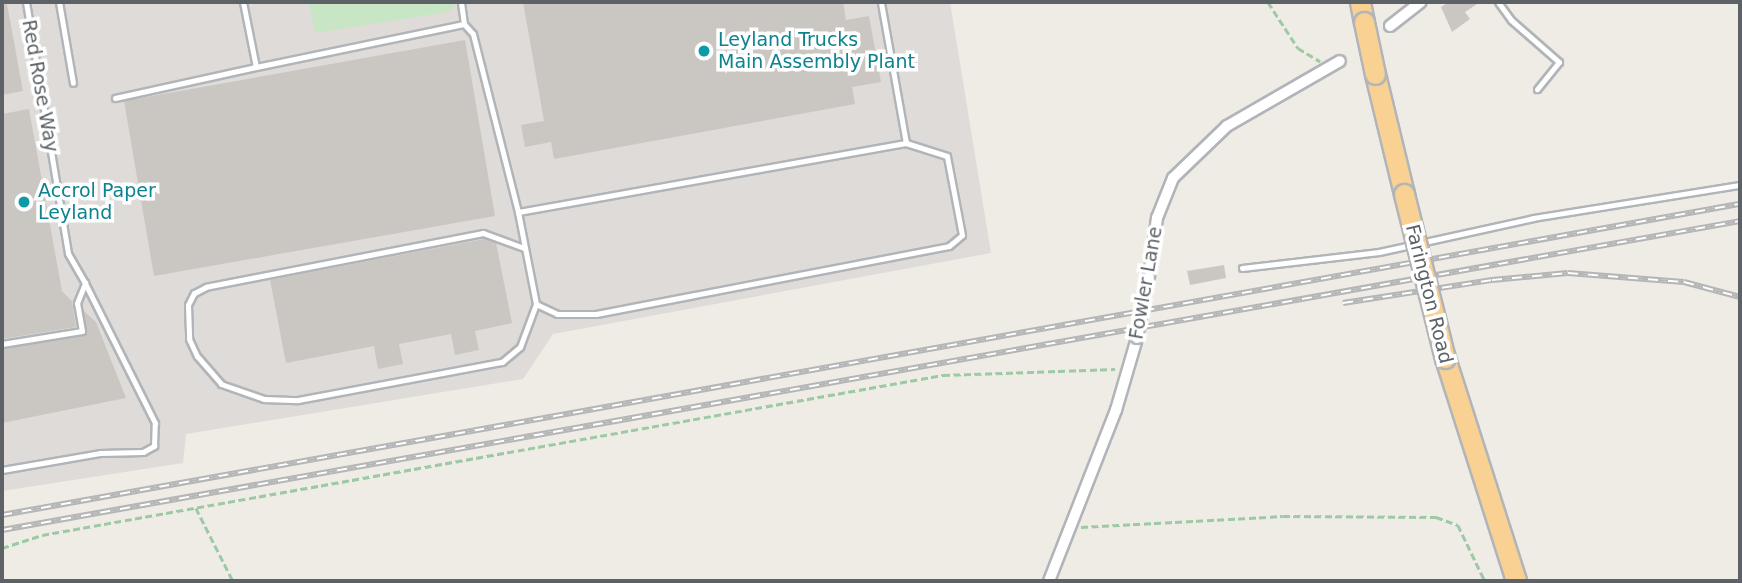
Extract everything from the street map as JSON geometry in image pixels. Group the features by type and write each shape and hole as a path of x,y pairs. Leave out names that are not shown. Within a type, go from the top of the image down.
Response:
{"highway":[{"name":"Farington Road","path":"1360,2 1375,74 1445,358 1517,581"}],"street":[{"path":"1390,26 1420,2"},
{"name":"Fowler Lane","path":"1049,581 1129,370 1149,277 1157,218 1173,178 1227,126 1335,63"}],"lane":[{"name":"Red Rose Way","path":"2,470 100,453 143,452 154,446 156,423 68,253 26,2"},
{"path":"59,2 73,83"},
{"path":"243,2 256,66"},
{"path":"460,2 464,24 473,34 518,212 536,304 520,348 502,362 298,400 264,399 221,384 197,356 189,339 188,305 194,293 206,287 483,233 524,248"},
{"path":"881,2 906,143"},
{"path":"1498,2 1511,20 1559,62 1537,89"},
{"path":"115,98 464,24"},
{"path":"518,212 906,143 947,156 962,235 949,246 596,314 557,314 536,304"},
{"path":"1242,268 1379,252 1533,218 1740,185"},
{"path":"2,344 82,331 77,303 85,283"}],"path":[{"path":"1268,2 1298,48 1335,63"},
{"path":"2,548 42,535 943,376 1129,370"},
{"path":"196,508 233,581"},
{"path":"1070,529 1112,522 1270,516 1436,516 1458,526 1485,581"}],"shaded area":[{"path":"2,2 950,2 991,253 553,334 523,379 186,434 183,463 2,491"}],"green space":[{"path":"309,2 457,2 448,12 315,33"}],"building":[{"name":"Leyland Trucks Main Assembly Plant","path":"523,2 843,2 846,20 869,16 881,82 852,87 855,104 554,159 551,142 525,147 521,125 544,121"},
{"path":"1449,2 1480,2 1465,12 1470,19 1452,32 1441,7"},
{"path":"7,4 23,91 2,95 2,5"},
{"path":"465,40 495,216 154,276 124,101"},
{"path":"29,109 62,291 72,301 76,327 2,339 2,114"},
{"path":"484,239 496,243 512,323 475,331 479,350 455,355 451,334 399,344 403,364 378,369 374,346 286,363 270,280"},
{"path":"1224,265 1226,278 1190,285 1187,271"},
{"path":"84,311 96,322 126,398 2,423 2,349 85,335"}],"railway":[{"path":"2,515 1740,204"},
{"path":"2,530 1740,221"},
{"path":"1343,303 1492,280 1568,273 1684,282 1740,297"}],"place":[{"name":"Leyland Trucks Main Assembly Plant","path":"704,51"},
{"name":"Accrol Paper Leyland","path":"24,202"}]}
